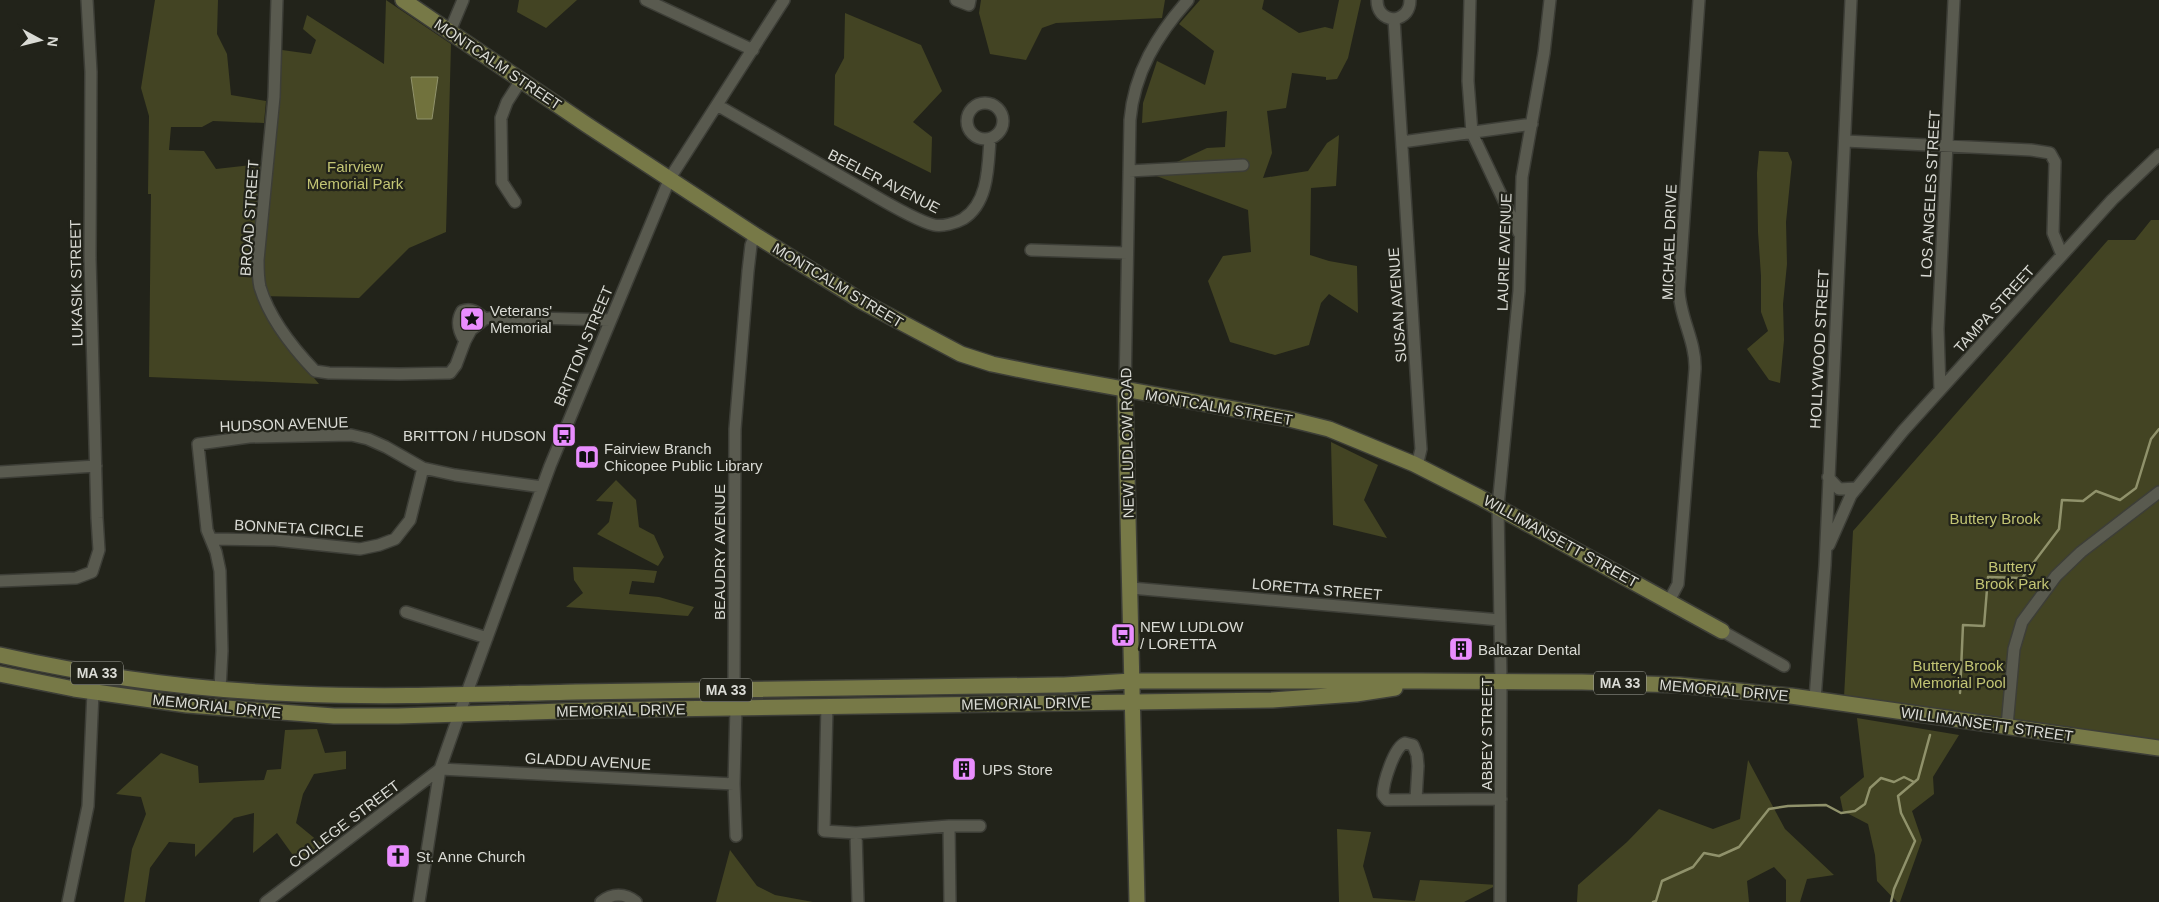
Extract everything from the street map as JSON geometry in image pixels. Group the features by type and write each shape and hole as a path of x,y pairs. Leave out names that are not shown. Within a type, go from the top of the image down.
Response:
{"main road":[{"name":"MONTCALM STREET","path":"403,0 755,235 861,301 962,354 992,364 1289,419 1332,430"},
{"name":"NEW LUDLOW ROAD","path":"1125,390 1137,902"},
{"name":"WILLIMANSETT STREET","path":"1332,430 1417,466 1498,506 1722,631"},
{"name":"MEMORIAL DRIVE","path":"0,655 128,678 220,689 329,695 466,695 1064,685 1132,681 1424,681 1679,685 1815,699"},
{"name":"MEMORIAL DRIVE","path":"0,674 93,692 195,706 368,717 1319,697 1384,690 1424,681"},
{"name":"WILLIMANSETT STREET","path":"1815,699 2159,748"}],"street":[{"name":"LUKASIK STREET","path":"0,581 76,578 92,572 100,550 90,267 90,72 87,0"},
{"name":"BROAD STREET","path":"277,0 274,97 258,260 259,285 267,304 290,340 315,371 329,373 450,373 456,365 465,341"},
{"path":"450,31 463,0"},
{"path":"646,0 752,50"},
{"name":"BRITTON STREET","path":"419,902 440,769 542,487 670,178 784,0"},
{"path":"956,0 968,5 970,0"},
{"name":"NEW LUDLOW ROAD","path":"1125,390 1130,114 1137,82 1156,43 1188,0"},
{"path":"1377,0 1382,14 1394,19 1405,14 1410,6 1410,0"},
{"path":"1470,0 1468,81 1472,133 1520,237"},
{"name":"LAURIE AVENUE","path":"1498,506 1519,291 1522,177 1544,53 1550,0"},
{"name":"MICHAEL DRIVE","path":"1669,601 1678,584 1695,369 1694,351 1681,307 1679,289 1699,0"},
{"name":"HOLLYWOOD STREET","path":"1815,699 1825,565 1851,0"},
{"name":"LOS ANGELES STREET","path":"1940,390 1938,329 1954,0"},
{"name":"SUSAN AVENUE","path":"1394,19 1421,449 1417,466"},
{"path":"515,202 502,182 501,118 507,102 521,80"},
{"name":"BEELER AVENUE","path":"717,105 879,198 926,222 939,226 961,220 977,205 988,169 990,139"},
{"path":"1402,142 1532,124"},
{"path":"1845,141 2048,152 2052,156 2055,176 2052,218 2053,233 2062,255"},
{"name":"TAMPA STREET","path":"1825,565 1833,533 1842,513 1857,488 1903,431 2112,200 2159,155"},
{"path":"1129,171 1243,165"},
{"name":"BEAUDRY AVENUE","path":"734,690 735,429 748,271 751,245 755,235"},
{"path":"1031,250 1127,253"},
{"path":"465,341 459,326 459,318 462,311 474,310 485,319"},
{"path":"465,341 471,330 485,319 495,317 610,320"},
{"name":"HUDSON AVENUE","path":"212,539 207,530 198,444 249,437 351,436 368,439 386,447 423,468 455,475 542,487"},
{"path":"0,472 96,466"},
{"name":"BONNETA CIRCLE","path":"212,539 275,540 360,549 379,545 395,539 410,520 423,468"},
{"path":"1828,477 1839,489 1850,490 1857,488"},
{"path":"2007,726 2014,649 2022,622 2056,576 2068,564 2159,492"},
{"name":"ABBEY STREET","path":"1498,506 1501,682 1500,902"},
{"path":"212,539 220,571 222,651 220,689"},
{"name":"LORETTA STREET","path":"1131,588 1500,620"},
{"path":"406,612 487,638"},
{"name":"WILLIMANSETT STREET","path":"1722,631 1784,666"},
{"path":"68,902 88,806 93,692"},
{"path":"827,706 824,831 856,833 949,826 980,826"},
{"path":"736,708 734,784 736,836"},
{"path":"1416,799 1417,754 1413,745 1405,743 1398,748 1382,795 1387,800 1500,799"},
{"name":"GLADDU AVENUE","path":"440,769 734,784"},
{"name":"COLLEGE STREET","path":"266,902 440,769"},
{"path":"949,826 950,902"},
{"path":"856,833 858,902"},
{"path":"602,902 609,897 619,895 628,897 636,902"}],"green space":[{"name":"Fairview Memorial Park","path":"155,0 218,0 217,34 227,54 231,95 266,101 264,123 213,121 202,127 171,127 169,150 204,151 216,169 261,164 259,190 274,54 282,56 282,50 311,54 316,40 303,29 307,15 384,64 386,0 451,44 446,232 409,248 359,298 259,296 282,339 319,384 149,377 151,194 148,194 149,116 141,88"},
{"path":"519,0 577,0 546,28 517,12"},
{"path":"981,0 1165,0 1162,18 1056,23 1042,28 1026,60 990,54 979,13"},
{"path":"1200,0 1264,0 1262,9 1299,33 1325,27 1333,29 1339,0 1361,0 1348,58 1337,79 1326,80 1326,77 1292,73 1286,108 1267,111 1272,153 1263,178 1308,171 1327,143 1339,135 1336,186 1311,188 1310,255 1329,261 1357,266 1358,313 1329,294 1321,303 1309,345 1275,355 1230,342 1208,281 1223,256 1251,252 1248,210 1151,174 1207,148 1225,147 1227,111 1142,123 1143,103 1157,61 1205,85 1214,51 1179,24"},
{"path":"845,13 921,45 942,91 913,122 932,137 931,173 834,125 835,75 844,58"},
{"path":"1759,151 1788,152 1792,162 1786,222 1787,264 1783,304 1784,340 1780,383 1769,380 1747,349 1768,331 1761,312 1757,173"},
{"name":"Buttery Brook","path":"2151,220 2159,220 2159,747 1844,697 1853,531 2108,240 2135,240"},
{"path":"1331,442 1378,465 1364,500 1387,538 1333,525"},
{"path":"616,480 636,500 639,527 654,535 664,557 658,566 597,534 609,522 613,502 596,501"},
{"path":"573,567 657,571 654,583 632,581 629,594 659,597 694,607 688,616 566,607 583,593 574,580"},
{"path":"1857,718 1959,735 1933,777 1934,794 1912,811 1922,840 1900,902 1897,902 1877,881 1875,855 1868,824 1843,811 1840,797 1864,777"},
{"path":"317,729 325,753 346,751 346,769 314,774 303,794 296,823 324,846 300,865 277,833 253,853 254,813 234,818 195,857 195,844 169,842 150,868 145,902 124,902 132,849 146,814 141,797 116,794 161,753 198,766 199,783 264,780 267,770 281,769 285,730"},
{"path":"1748,760 1785,829 1834,875 1807,879 1800,902 1786,902 1786,880 1774,867 1747,881 1749,902 1577,902 1578,885 1627,842 1659,809 1713,829 1740,819"},
{"path":"1337,829 1371,832 1363,866 1373,898 1415,901 1420,880 1497,885 1464,902 1339,902"},
{"path":"730,850 757,886 775,895 813,902 716,902"}],"shaded area":[{"path":"411,77 438,77 432,119 417,119"}],"waterway":[{"path":"1960,693 1963,625 1984,626 1988,577 2022,578 2059,529 2062,500 2083,501 2096,491 2120,500 2136,488 2151,439 2159,429"},
{"path":"1891,902 1894,889 1915,841 1901,813 1898,796 1918,779 1930,735"},
{"path":"1653,902 1656,901 1662,881 1693,867 1704,853 1719,856 1739,847 1769,809 1788,806 1826,805 1841,813 1855,811 1865,804 1870,788 1881,778 1894,782 1904,777 1914,782"}],"place":[{"name":"Veterans' Memorial","path":"472,319"},
{"name":"BRITTON / HUDSON","path":"564,435"},
{"name":"Fairview Branch Chicopee Public Library","path":"587,457"},
{"name":"NEW LUDLOW / LORETTA","path":"1123,635"},
{"name":"Baltazar Dental","path":"1461,649"},
{"name":"UPS Store","path":"964,769"},
{"name":"St. Anne Church","path":"398,856"}],"park label":[{"name":"Buttery Brook Park","path":"2012,574"},
{"name":"Buttery Brook Memorial Pool","path":"1958,674"}]}
